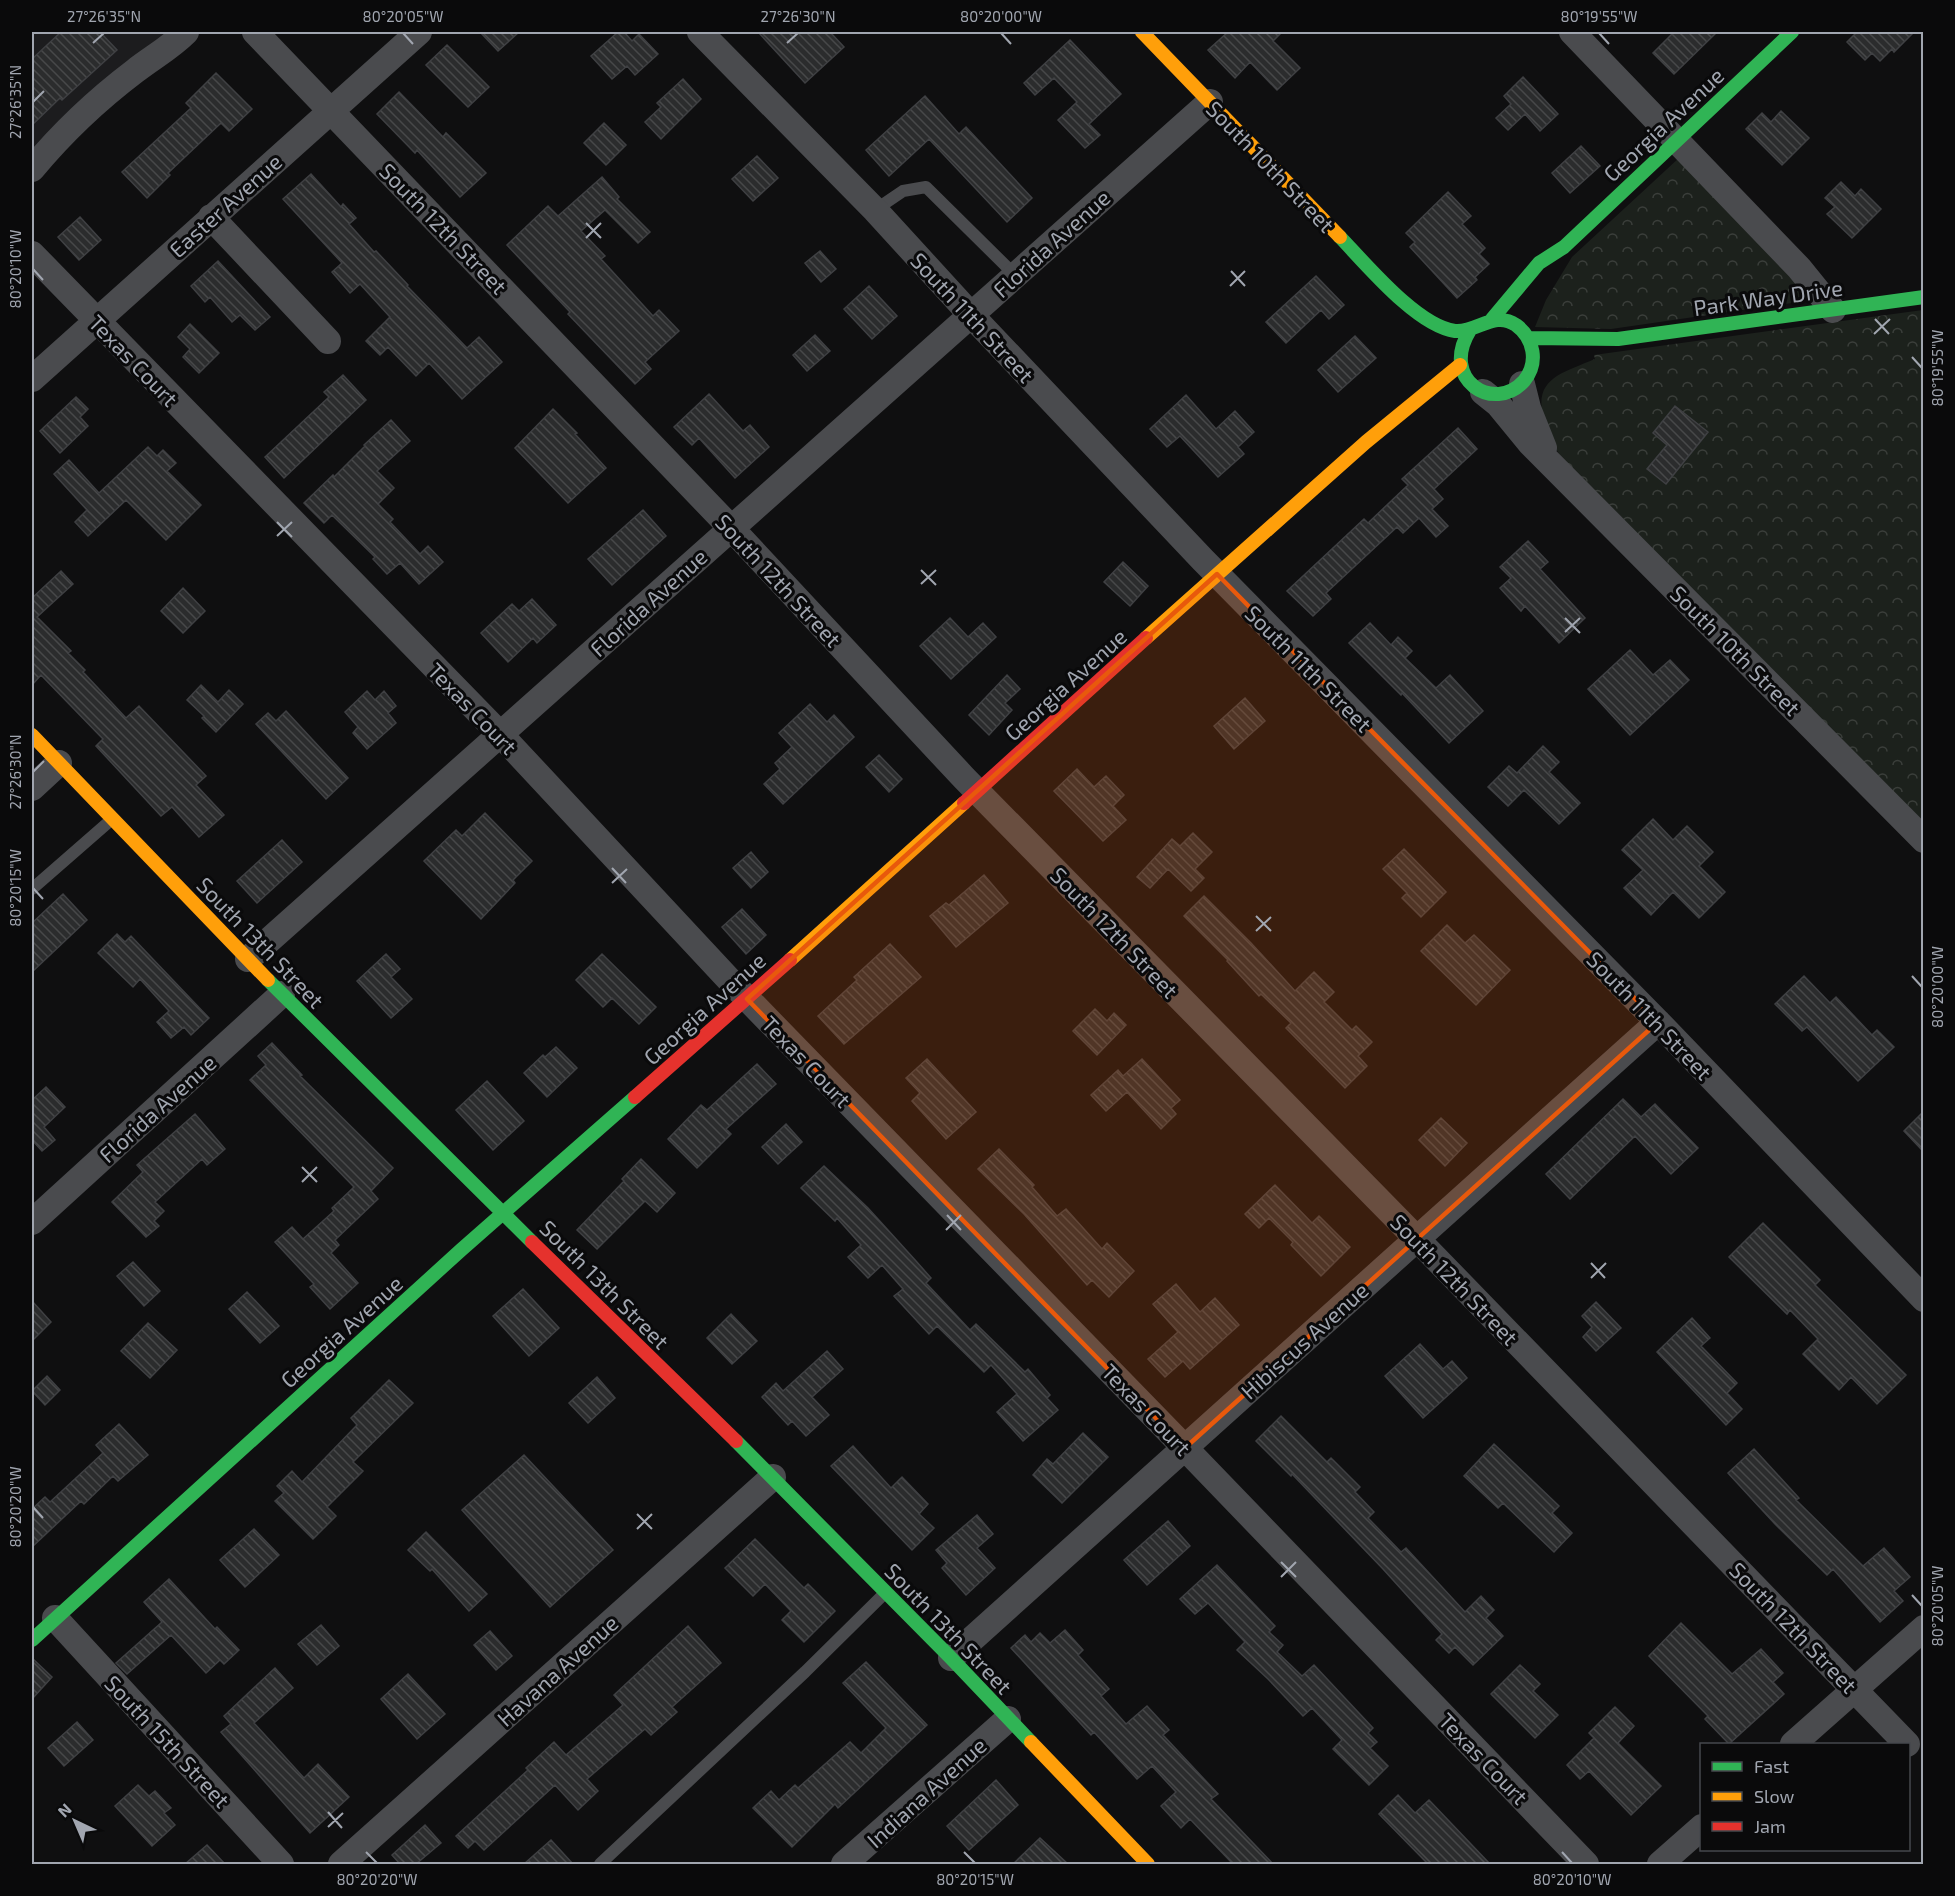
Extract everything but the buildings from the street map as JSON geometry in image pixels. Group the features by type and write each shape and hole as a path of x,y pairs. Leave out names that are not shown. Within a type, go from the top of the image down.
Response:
{"street":[{"path":"32,169 83,117 136,70 170,48 186,32"},
{"name":"South 12th Street","path":"255,32 731,528 977,792 1417,1239 1906,1743"},
{"name":"Easter Avenue","path":"32,379 419,32"},
{"name":"South 11th Street","path":"700,32 875,210 970,315 1217,574 1658,1022 1923,1299"},
{"name":"South 10th Street","path":"1143,32 1401,301 1448,329 1470,330"},
{"path":"1572,32 1799,268 1833,310"},
{"name":"Georgia Avenue","path":"1492,319 1539,263 1564,247 1792,32"},
{"name":"Florida Avenue","path":"248,959 1210,102"},
{"path":"211,217 328,341"},
{"name":"Georgia Avenue","path":"1551,273 1564,247"},
{"name":"Texas Court","path":"32,254 500,734 747,999 1586,1864"},
{"name":"Park Way Drive","path":"1582,351 1618,339 1923,297"},
{"name":"South 10th Street","path":"1401,301 1410,320 1418,329"},
{"path":"1526,379 1534,356 1528,331 1511,322 1492,319 1480,323 1463,339 1455,360 1471,388 1504,393 1526,379 1543,367"},
{"name":"Park Way Drive","path":"1528,331 1570,340 1602,337 1618,339"},
{"name":"Georgia Avenue","path":"32,1640 1217,574 1366,442 1406,410 1455,360"},
{"name":"South 10th Street","path":"1526,379 1528,408 1548,459"},
{"name":"South 10th Street","path":"1471,388 1498,404 1530,443 1923,840"},
{"name":"Georgia Avenue","path":"1406,410 1444,395"},
{"name":"South 13th Street","path":"32,735 282,994 619,1329 773,1477 951,1658 1148,1864"},
{"path":"32,788 59,763"},
{"name":"Florida Avenue","path":"32,1222 282,994"},
{"name":"Hibiscus Avenue","path":"951,1658 1658,1022"},
{"name":"Havana Avenue","path":"341,1864 773,1477"},
{"name":"South 15th Street","path":"55,1618 281,1864"},
{"path":"1794,1743 1923,1628"},
{"name":"Indiana Avenue","path":"844,1864 1008,1719"},
{"name":"South 12th Street","path":"1910,1747 1923,1762"},
{"path":"1660,1864 1700,1828"}],"lane":[{"path":"875,210 903,191 926,187 1015,276"},
{"path":"32,889 112,819"},
{"path":"600,1864 805,1672 886,1592"}],"highlighted area":[{"path":"1217,574 1658,1022 1185,1448 747,999"}],"shaded area":[{"path":"32,32 169,32 74,108 32,150"}],"green space":[{"path":"1679,158 1812,300 1611,329 1535,327 1546,300 1572,257"},
{"path":"1923,310 1923,827 1564,461 1545,423 1542,397 1545,387 1552,380 1570,369 1595,359 1594,355"}],"traffic: fast":[{"path":"1492,319 1539,263 1564,247 1792,32"},
{"path":"1340,237 1393,292 1440,327 1463,331 1500,320 1516,325 1527,337 1532,351 1532,366 1524,381 1512,390 1499,394 1486,393 1474,387 1466,377 1461,364 1462,348 1470,330"},
{"path":"1529,338 1618,339 1924,297"},
{"path":"268,980 532,1242"},
{"path":"32,1640 461,1250 635,1097"},
{"path":"736,1441 1031,1742"}],"traffic: slow":[{"path":"1142,32 1340,237"},
{"path":"1146,638 1366,442 1460,365"},
{"path":"32,735 268,980"},
{"path":"790,960 964,803"},
{"path":"1031,1742 1148,1864"}],"traffic: jam":[{"path":"964,803 1146,638"},
{"path":"635,1097 790,960"},
{"path":"532,1242 736,1441"}]}
